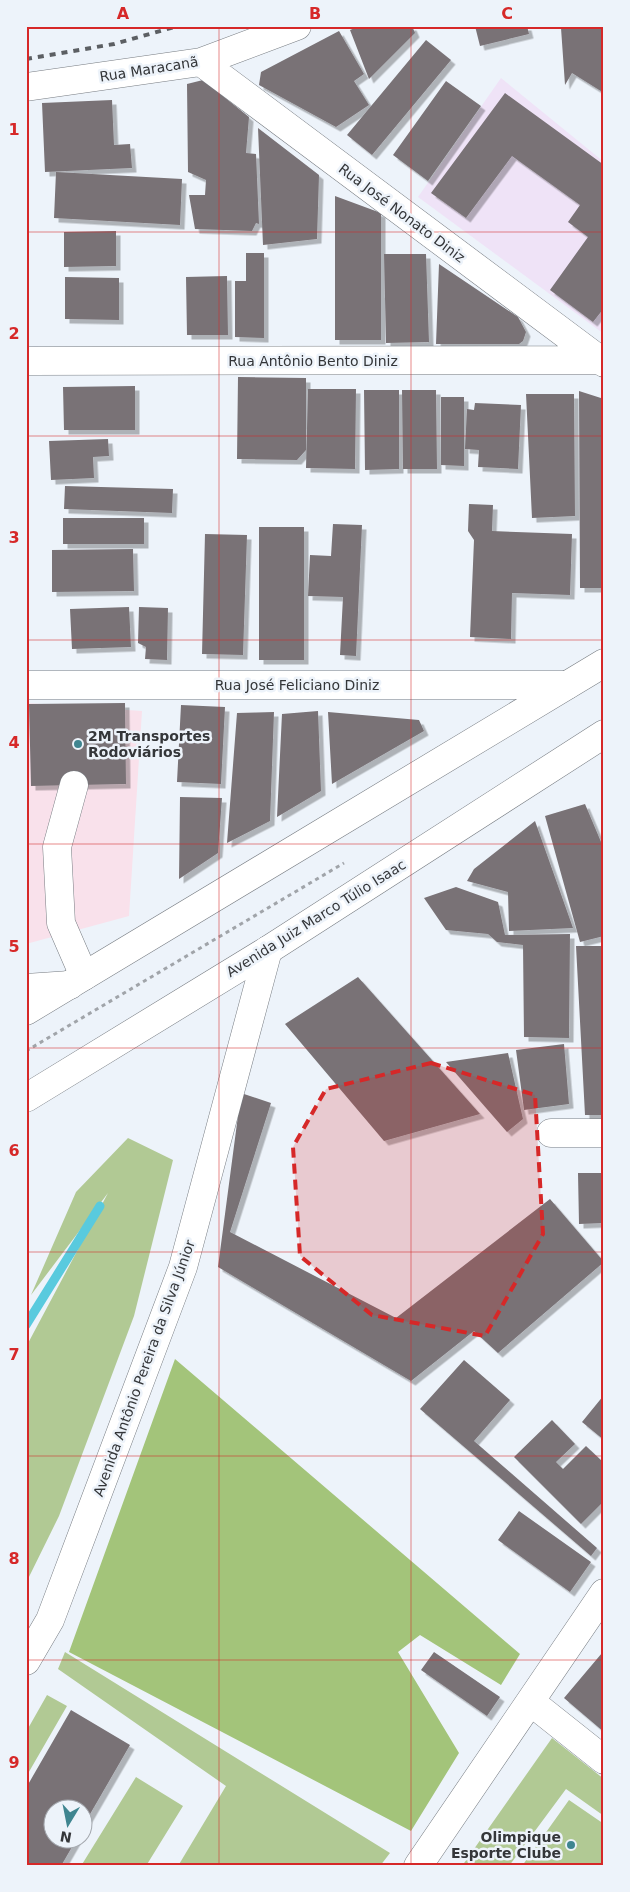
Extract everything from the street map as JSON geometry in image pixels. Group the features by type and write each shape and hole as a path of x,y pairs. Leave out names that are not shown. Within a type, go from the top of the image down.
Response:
{"street":[{"name":"Rua Maracanã","path":"26,87 200,62 297,26"},
{"name":"Rua José Nonato Diniz","path":"200,62 602,362"},
{"name":"Rua Antônio Bento Diniz","path":"26,361 602,362"},
{"path":"26,1011 604,663"},
{"name":"Rua José Feliciano Diniz","path":"26,685 567,686"},
{"name":"Avenida Juiz Marco Túlio Isaac","path":"26,1098 268,950 604,734"},
{"path":"74,785 57,847 62,923 77,980"},
{"name":"Avenida Antônio Pereira da Silva Júnior","path":"26,1661 50,1620 183,1268 268,950"},
{"path":"26,988 77,980"},
{"path":"551,1133 604,1133"},
{"path":"418,1866 604,1593"},
{"path":"531,1702 604,1760"}],"path":[{"path":"26,1052 346,862"},
{"path":"180,918 211,985"}],"highlighted area":[{"path":"431,1063 535,1095 543,1234 485,1336 372,1315 300,1256 293,1147 326,1089"}],"shaded area":[{"path":"501,78 604,162 604,334 418,197"},
{"name":"2M Transportes Rodoviários","path":"26,703 142,711 129,916 26,944"}],"green space":[{"path":"128,1138 173,1160 134,1316 59,1516 26,1583 26,1347 108,1193 31,1295 76,1192"},
{"path":"175,1359 520,1654 501,1685 420,1635 398,1652 459,1753 411,1831 69,1652"},
{"path":"65,1652 390,1853 380,1866 178,1866 226,1786 58,1669"},
{"path":"47,1695 67,1706 26,1777 26,1732"},
{"path":"552,1738 604,1779 604,1816 566,1789 509,1866 462,1866"},
{"path":"136,1777 183,1806 146,1866 81,1866"},
{"name":"Olimpique Esporte Clube","path":"569,1800 604,1824 604,1866 522,1866"}],"building":[{"path":"360,26 412,26 415,33 369,79 350,30"},
{"path":"475,26 527,26 529,34 480,46"},
{"path":"570,26 604,26 604,93 572,73 565,85 561,28"},
{"path":"339,31 364,74 354,81 369,105 336,127 259,85 261,72"},
{"path":"426,40 451,60 372,155 347,135"},
{"path":"203,80 249,117 246,153 256,154 259,224 256,223 252,231 195,229 189,195 205,195 206,180 188,172 187,84"},
{"path":"446,81 481,106 428,181 393,155"},
{"path":"505,93 604,165 604,308 593,322 550,290 588,237 568,222 580,205 512,156 466,218 431,193"},
{"path":"112,100 114,145 130,144 132,168 45,172 42,103"},
{"path":"258,128 319,175 317,239 263,245"},
{"path":"56,172 182,179 180,225 54,218"},
{"path":"335,196 381,213 381,340 335,340"},
{"path":"116,231 116,266 64,267 64,232"},
{"path":"246,253 264,253 264,338 235,337 235,281 246,281"},
{"path":"384,254 426,254 429,342 386,343"},
{"path":"439,264 518,317 526,332 523,341 519,344 436,344"},
{"path":"227,276 228,335 187,335 186,277"},
{"path":"65,277 119,278 119,320 65,319"},
{"path":"238,377 306,378 306,450 297,460 237,459"},
{"path":"135,386 135,430 64,430 63,387"},
{"path":"308,389 356,389 355,469 306,468"},
{"path":"364,390 399,390 399,469 365,470"},
{"path":"402,390 436,390 437,469 403,469"},
{"path":"579,391 604,399 604,588 580,588"},
{"path":"526,394 574,394 575,516 532,518"},
{"path":"441,397 464,397 464,466 441,465"},
{"path":"475,403 521,405 518,469 478,467 479,450 465,449 467,409 474,410"},
{"path":"108,439 109,456 93,457 94,478 51,480 49,441"},
{"path":"65,486 173,489 172,513 64,509"},
{"path":"469,504 493,505 492,531 572,534 570,595 512,593 511,639 470,637 474,540 468,531"},
{"path":"63,518 144,518 144,544 63,544"},
{"path":"333,524 362,525 356,656 340,655 343,597 308,596 310,555 331,556"},
{"path":"259,527 304,527 304,660 259,660"},
{"path":"205,534 247,535 243,655 202,654"},
{"path":"133,549 134,591 52,592 52,550"},
{"path":"129,607 131,647 72,649 70,609"},
{"path":"139,607 168,608 167,660 145,659 146,647 138,643"},
{"name":"2M Transportes Rodoviários","path":"125,703 126,784 31,786 29,704"},
{"path":"181,705 225,707 221,784 177,782"},
{"path":"318,711 321,791 277,817 282,714"},
{"path":"274,712 270,821 227,843 237,713"},
{"path":"328,712 419,720 424,731 332,784"},
{"path":"180,797 222,798 218,853 179,879"},
{"path":"585,804 604,849 604,936 580,942 545,816"},
{"path":"535,821 573,928 509,931 508,892 467,881 474,869"},
{"path":"456,887 498,902 505,935 570,934 569,1038 524,1037 523,945 497,942 488,934 446,930 424,898"},
{"path":"576,946 604,946 604,1115 585,1115"},
{"path":"358,977 480,1114 384,1141 285,1024"},
{"path":"564,1044 569,1104 524,1110 516,1050"},
{"path":"508,1053 523,1119 507,1132 446,1062"},
{"path":"241,1093 271,1103 230,1232 396,1318 550,1199 604,1262 498,1353 474,1331 411,1381 218,1267"},
{"path":"578,1173 604,1173 604,1223 579,1224"},
{"path":"464,1360 510,1400 474,1441 597,1548 591,1556 420,1409"},
{"path":"604,1395 604,1440 582,1422"},
{"path":"552,1420 575,1444 556,1462 563,1469 586,1446 604,1463 604,1501 581,1524 514,1457"},
{"path":"519,1511 591,1562 570,1592 498,1540"},
{"path":"434,1652 500,1697 487,1716 421,1670"},
{"path":"602,1653 604,1655 604,1732 564,1698"},
{"path":"71,1710 130,1745 92,1811 92,1800 42,1800 42,1850 70,1850 61,1866 26,1866 26,1788"}],"waterway":[{"path":"26,1325 100,1206"}],"railway":[{"path":"26,59 114,44 178,26"}],"place":[{"name":"2M Transportes Rodoviários","path":"78,744"},
{"name":"Olimpique Esporte Clube","path":"571,1845"}]}
